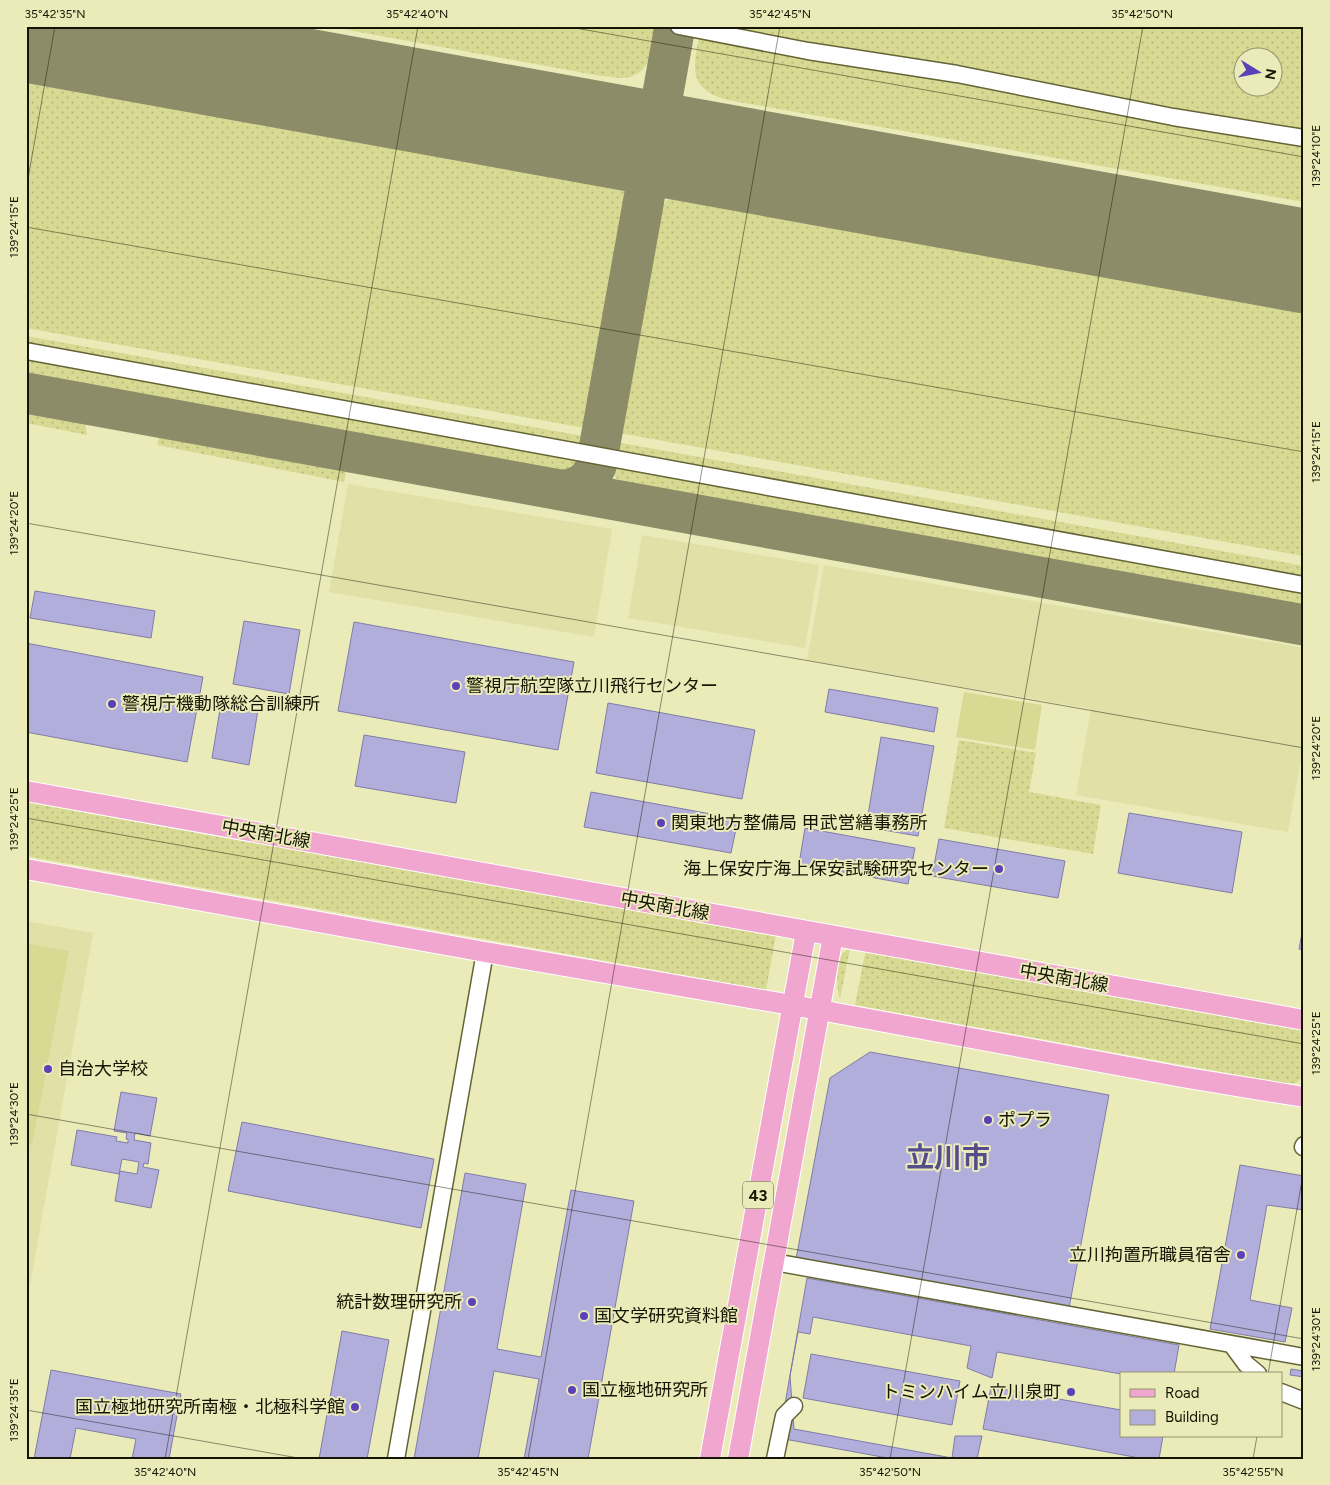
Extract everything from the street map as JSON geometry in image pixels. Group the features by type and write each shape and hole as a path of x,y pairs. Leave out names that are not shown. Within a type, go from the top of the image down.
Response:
{"main road":[{"name":"中央南北線","path":"26,791 1304,1020"},
{"path":"26,869 820,1010 1182,1077 1304,1097"},
{"name":"43","path":"710,1459 806,932"},
{"name":"43","path":"738,1459 833,936"}],"lane":[{"path":"679,26 808,51 956,74 1173,117 1304,138"},
{"path":"26,351 1304,584"},
{"path":"396,1459 463,1118 485,952"},
{"path":"774,1262 1304,1357"},
{"path":"1232,1344 1246,1364 1256,1372"},
{"path":"1282,1392 1304,1401"},
{"path":"775,1459 784,1416 794,1406"}],"shaded area":[{"path":"326,26 657,26 652,52 645,67 639,73 622,78 601,76"},
{"path":"701,26 1304,26 1304,202 728,100 714,95 704,88 698,81 695,72"},
{"path":"26,79 619,184 624,187 632,194 634,211 596,430 26,328"},
{"path":"681,196 1304,308 1304,556 619,433 656,221 667,200"},
{"path":"26,336 594,438 592,450 26,347"},
{"path":"26,354 591,456 584,471 577,475 567,476 26,378"},
{"path":"26,402 77,412 85,422 87,435 26,423"},
{"path":"171,427 348,463 344,482 157,445 159,438"},
{"path":"616,442 1304,566 1304,577 615,454"},
{"path":"612,462 1304,585 1304,608 630,486 616,478"},
{"path":"348,484 612,529 594,637 329,592"},
{"path":"642,535 819,565 805,648 628,618"},
{"path":"821,544 873,553 871,566 819,556"},
{"path":"890,555 953,567 950,581 887,569"},
{"path":"824,565 1304,648 1304,741 1288,832 1076,795 1091,709 807,660"},
{"path":"967,569 1030,582 1027,594 964,582"},
{"path":"1043,583 1107,594 1104,608 1041,598"},
{"path":"1123,596 1187,609 1184,622 1120,610"},
{"path":"1277,625 1304,629 1304,643 1275,638"},
{"path":"964,692 1042,705 1035,750 956,737"},
{"path":"959,740 1036,753 1029,792 1101,805 1093,854 944,828"},
{"path":"26,799 776,935 766,990 26,856"},
{"name":"自治大学校","path":"26,921 93,933 26,1307"},
{"path":"26,943 69,951 32,1145 26,1144"},
{"path":"850,948 840,999 837,982 839,963 843,953"},
{"path":"866,949 1300,1028 1304,1030 1303,1078 1296,1083 1281,1083 855,1005"}],"building":[{"path":"35,591 155,611 151,638 30,618"},
{"path":"244,621 300,630 289,694 233,684"},
{"name":"警視庁航空隊立川飛行センター","path":"354,622 574,662 558,750 338,711"},
{"name":"警視庁機動隊総合訓練所","path":"26,643 203,677 187,762 26,732"},
{"path":"829,689 938,708 934,732 825,712"},
{"path":"221,703 258,710 249,765 212,758"},
{"path":"608,703 755,730 742,799 596,773"},
{"path":"364,735 465,752 456,803 355,786"},
{"path":"881,737 934,746 918,836 866,827"},
{"name":"関東地方整備局 甲武営繕事務所","path":"591,792 738,819 731,853 584,827"},
{"path":"1129,813 1242,832 1232,893 1118,873"},
{"path":"805,828 915,848 908,884 799,864"},
{"name":"海上保安庁海上保安試験研究センター","path":"939,839 1065,861 1058,898 932,876"},
{"path":"1304,923 1304,950 1299,949"},
{"path":"870,1052 1109,1095 1069,1308 796,1259 830,1078"},
{"path":"121,1092 157,1098 150,1136 135,1133 134,1140 151,1143 148,1164 144,1163 143,1167 159,1170 151,1208 115,1201 120,1171 137,1174 139,1162 122,1159 119,1174 71,1165 77,1130 117,1137 116,1141 128,1143 128,1139 126,1139 127,1133 114,1131"},
{"path":"242,1122 434,1159 421,1228 228,1191"},
{"name":"立川拘置所職員宿舎","path":"1240,1165 1304,1176 1304,1210 1267,1205 1250,1300 1292,1308 1285,1342 1210,1329"},
{"path":"465,1173 526,1184 497,1349 541,1357 571,1190 634,1201 588,1459 524,1459 539,1379 494,1371 478,1459 414,1459"},
{"path":"807,1278 1179,1345 1174,1372 1120,1372 1120,1438 1163,1438 1159,1459 893,1459 779,1438"},
{"name":"トミンハイム立川泉町","path":"813,1317 971,1346 967,1368 992,1378 997,1352 1120,1374 1120,1410 991,1387 983,1429 1145,1459 977,1459 982,1436 955,1436 952,1458 794,1429 790,1376 798,1332 810,1334","holes":["811,1354 960,1381 952,1425 803,1398"]},
{"path":"342,1331 389,1340 367,1459 319,1459"},
{"path":"1291,1369 1304,1371 1304,1377 1290,1375"},
{"path":"51,1370 181,1394 169,1459 132,1459 136,1439 76,1428 70,1459 34,1459"}],"taxiway":[{"path":"563,490 574,488 584,483 591,476 596,466 675,26"},
{"path":"26,393 1304,625"}],"runway":[{"path":"26,30 1304,261"}],"place":[{"name":"警視庁航空隊立川飛行センター","path":"456,686"},
{"name":"警視庁機動隊総合訓練所","path":"112,704"},
{"name":"関東地方整備局 甲武営繕事務所","path":"661,823"},
{"name":"海上保安庁海上保安試験研究センター","path":"999,869"},
{"name":"自治大学校","path":"48,1069"},
{"name":"ポプラ","path":"988,1120"},
{"name":"立川拘置所職員宿舎","path":"1241,1255"},
{"name":"統計数理研究所","path":"472,1302"},
{"name":"国文学研究資料館","path":"584,1316"},
{"name":"国立極地研究所","path":"572,1390"},
{"name":"トミンハイム立川泉町","path":"1071,1392"},
{"name":"国立極地研究所南極・北極科学館","path":"355,1407"}],"district":[{"name":"立川市","path":"948,1157"}]}
